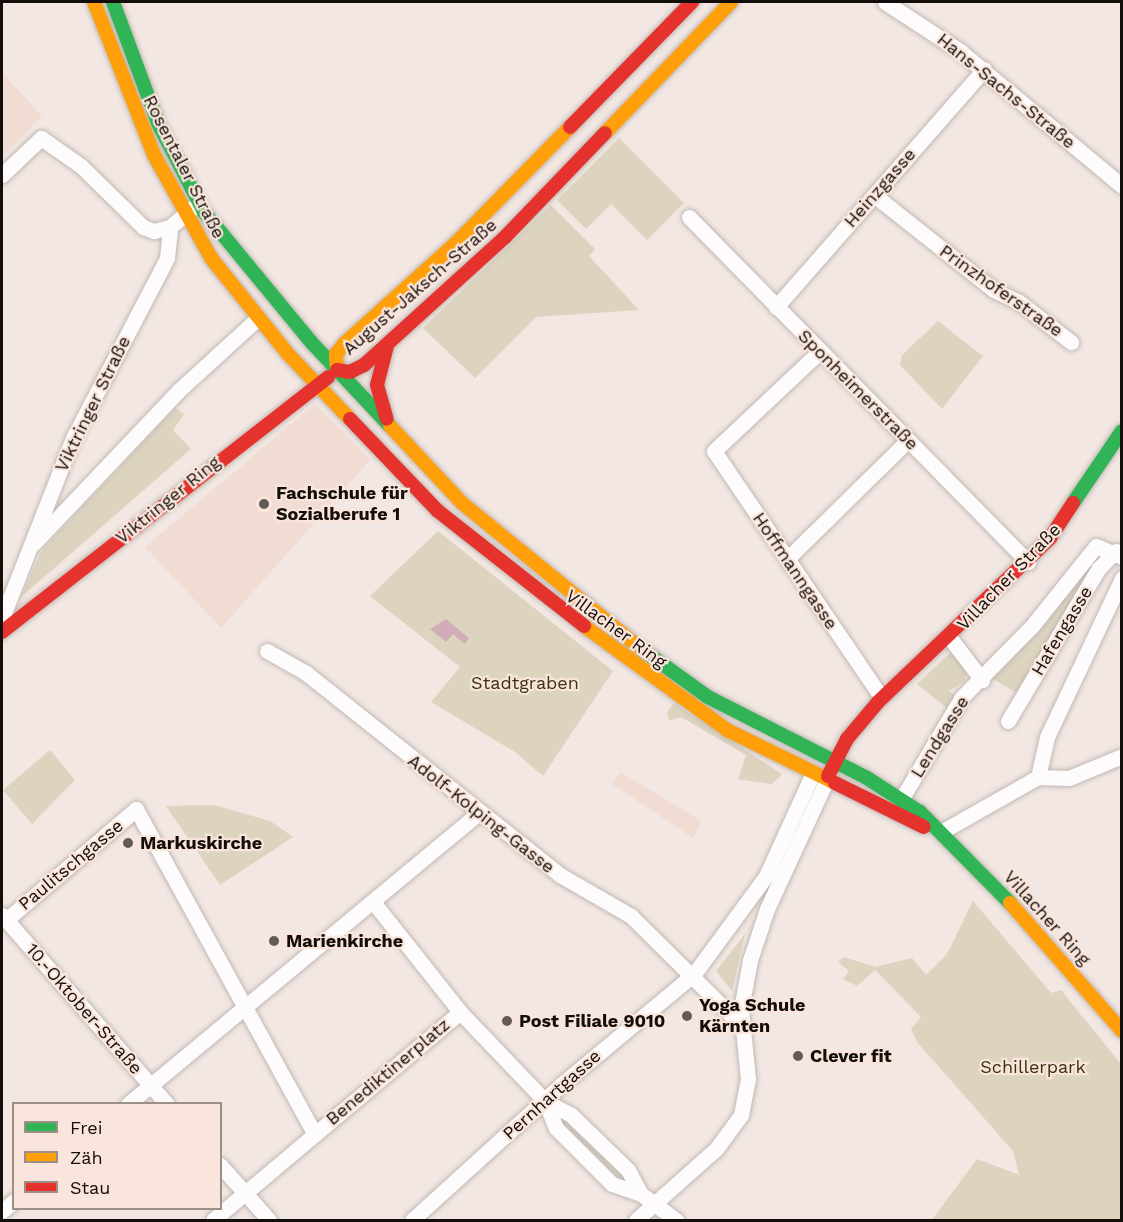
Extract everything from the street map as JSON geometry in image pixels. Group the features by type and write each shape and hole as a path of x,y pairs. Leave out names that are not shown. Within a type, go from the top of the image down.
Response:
{"main road":[{"name":"Rosentaler Straße","path":"94,2 124,87 183,214 258,318 318,386"},
{"name":"Rosentaler Straße","path":"113,2 158,123 199,204 236,256 337,370"},
{"name":"August-Jaksch-Straße","path":"692,2 456,243 345,342 336,354 337,370 350,372 388,344 530,212 731,2"},
{"path":"388,344 377,385 388,424"},
{"name":"Viktringer Ring","path":"2,632 337,370"},
{"name":"Villacher Ring","path":"337,370 495,534 606,622 738,716 902,798 941,832 1122,1031"},
{"name":"Villacher Ring","path":"318,386 438,511 530,588 727,730 941,832"},
{"name":"Villacher Straße","path":"820,776 834,763 848,739 901,679 950,638 1028,562 1073,507 1122,431"},
{"name":"Villacher Straße","path":"820,776 820,756 840,726 877,691 901,679"}],"street":[{"name":"Hans-Sachs-Straße","path":"885,2 984,69 1122,186"},
{"name":"Heinzgasse","path":"776,307 984,69"},
{"path":"2,175 41,138 81,166 143,227 154,231 170,227 183,214 199,204"},
{"name":"Prinzhoferstraße","path":"874,195 994,290 1019,302 1071,342"},
{"name":"Sponheimerstraße","path":"688,217 1028,562"},
{"name":"Viktringer Straße","path":"2,618 73,438 167,258 170,227"},
{"path":"30,548 178,391 258,318"},
{"name":"Hoffmanngasse","path":"819,352 714,451 877,691"},
{"path":"787,559 907,441"},
{"name":"Lendgasse","path":"902,798 962,697 982,680 1096,546 1119,554"},
{"name":"Hafengasse","path":"1008,721 1099,568 1119,554"},
{"path":"1038,777 1047,737 1122,578"},
{"name":"Lendgasse","path":"950,638 982,680"},
{"name":"Adolf-Kolping-Gasse","path":"267,651 306,673 479,813 560,875 607,898 694,974 741,1025"},
{"path":"941,832 976,815 1038,777 1069,778 1122,756"},
{"path":"636,1221 716,1149 741,1115 748,1079 741,1025 746,978 767,909 820,776"},
{"name":"Pernhartgasse","path":"412,1221 545,1101 694,974 754,896 820,776"},
{"name":"Paulitschgasse","path":"5,922 136,809"},
{"name":"Benediktinerplatz","path":"136,809 248,1004 315,1134 460,1012"},
{"path":"130,1102 248,1004 358,918 479,813"},
{"path":"374,903 460,1012 545,1101 571,1115 614,1156 641,1194 676,1221"},
{"name":"10.-Oktober-Straße","path":"5,922 165,1102"},
{"path":"545,1101 556,1128 612,1184 641,1194"},
{"path":"213,1221 315,1134"},
{"path":"222,1167 269,1221"}],"shaded area":[{"path":"2,73 42,116 4,155 2,154"},
{"name":"Fachschule für Sozialberufe 1","path":"315,404 370,460 221,628 145,547"},
{"path":"446,619 469,638 465,644 453,634 446,642 430,629"},
{"path":"620,772 702,821 693,838 612,784"}],"green space":[{"path":"619,138 684,203 647,240 611,204 586,229 557,200"},
{"path":"551,205 595,249 589,256 639,310 536,317 475,378 423,328"},
{"path":"938,321 983,356 942,409 900,365 902,355"},
{"path":"175,408 184,414 173,430 191,449 21,597 42,550"},
{"name":"Stadtgraben","path":"438,531 613,671 543,776 515,752 431,702 460,667 370,596"},
{"path":"1096,557 1100,559 1019,694 991,678"},
{"path":"950,653 967,669 965,681 949,691 957,697 948,709 917,684"},
{"path":"674,703 782,774 771,784 738,779 746,755 681,717 669,721 667,712"},
{"path":"50,750 75,780 32,824 3,790"},
{"path":"214,805 270,821 293,837 220,885 166,806"},
{"name":"Schillerpark","path":"973,901 1051,993 1061,990 1121,1064 1121,1220 932,1220 977,1159 1019,1175 1013,1151 917,1042 911,1029 921,1017 875,970 857,986 843,979 849,971 838,962 844,957 875,967 912,958 926,975 947,954"},
{"path":"745,934 732,991 716,971"},
{"path":"559,1116 563,1116 634,1184 628,1189 560,1124"}],"traffic: fast":[{"path":"113,2 158,123 204,212 312,343 390,426"},
{"path":"1073,503 1122,431"},
{"path":"640,648 708,697 867,778 920,812 1010,903"}],"traffic: slow":[{"path":"94,2 154,155 211,258 288,354 350,419"},
{"path":"605,133 731,2"},
{"path":"337,370 336,354 345,343 456,243 570,127"},
{"path":"390,426 462,503 640,648"},
{"path":"584,626 727,730 835,783"},
{"path":"1010,903 1122,1031"}],"traffic: jam":[{"path":"570,127 692,2"},
{"path":"337,370 350,372 364,365 505,237 605,133"},
{"path":"387,346 377,385 387,419"},
{"path":"2,632 328,377"},
{"path":"350,419 438,511 584,626"},
{"path":"828,776 847,739 878,702 1050,538 1073,503"},
{"path":"835,783 924,827"}],"place":[{"name":"Fachschule für Sozialberufe 1","path":"264,504"},
{"name":"Markuskirche","path":"128,843"},
{"name":"Marienkirche","path":"274,941"},
{"name":"Yoga Schule Kärnten","path":"687,1016"},
{"name":"Post Filiale 9010","path":"507,1021"},
{"name":"Clever fit","path":"798,1056"}]}
